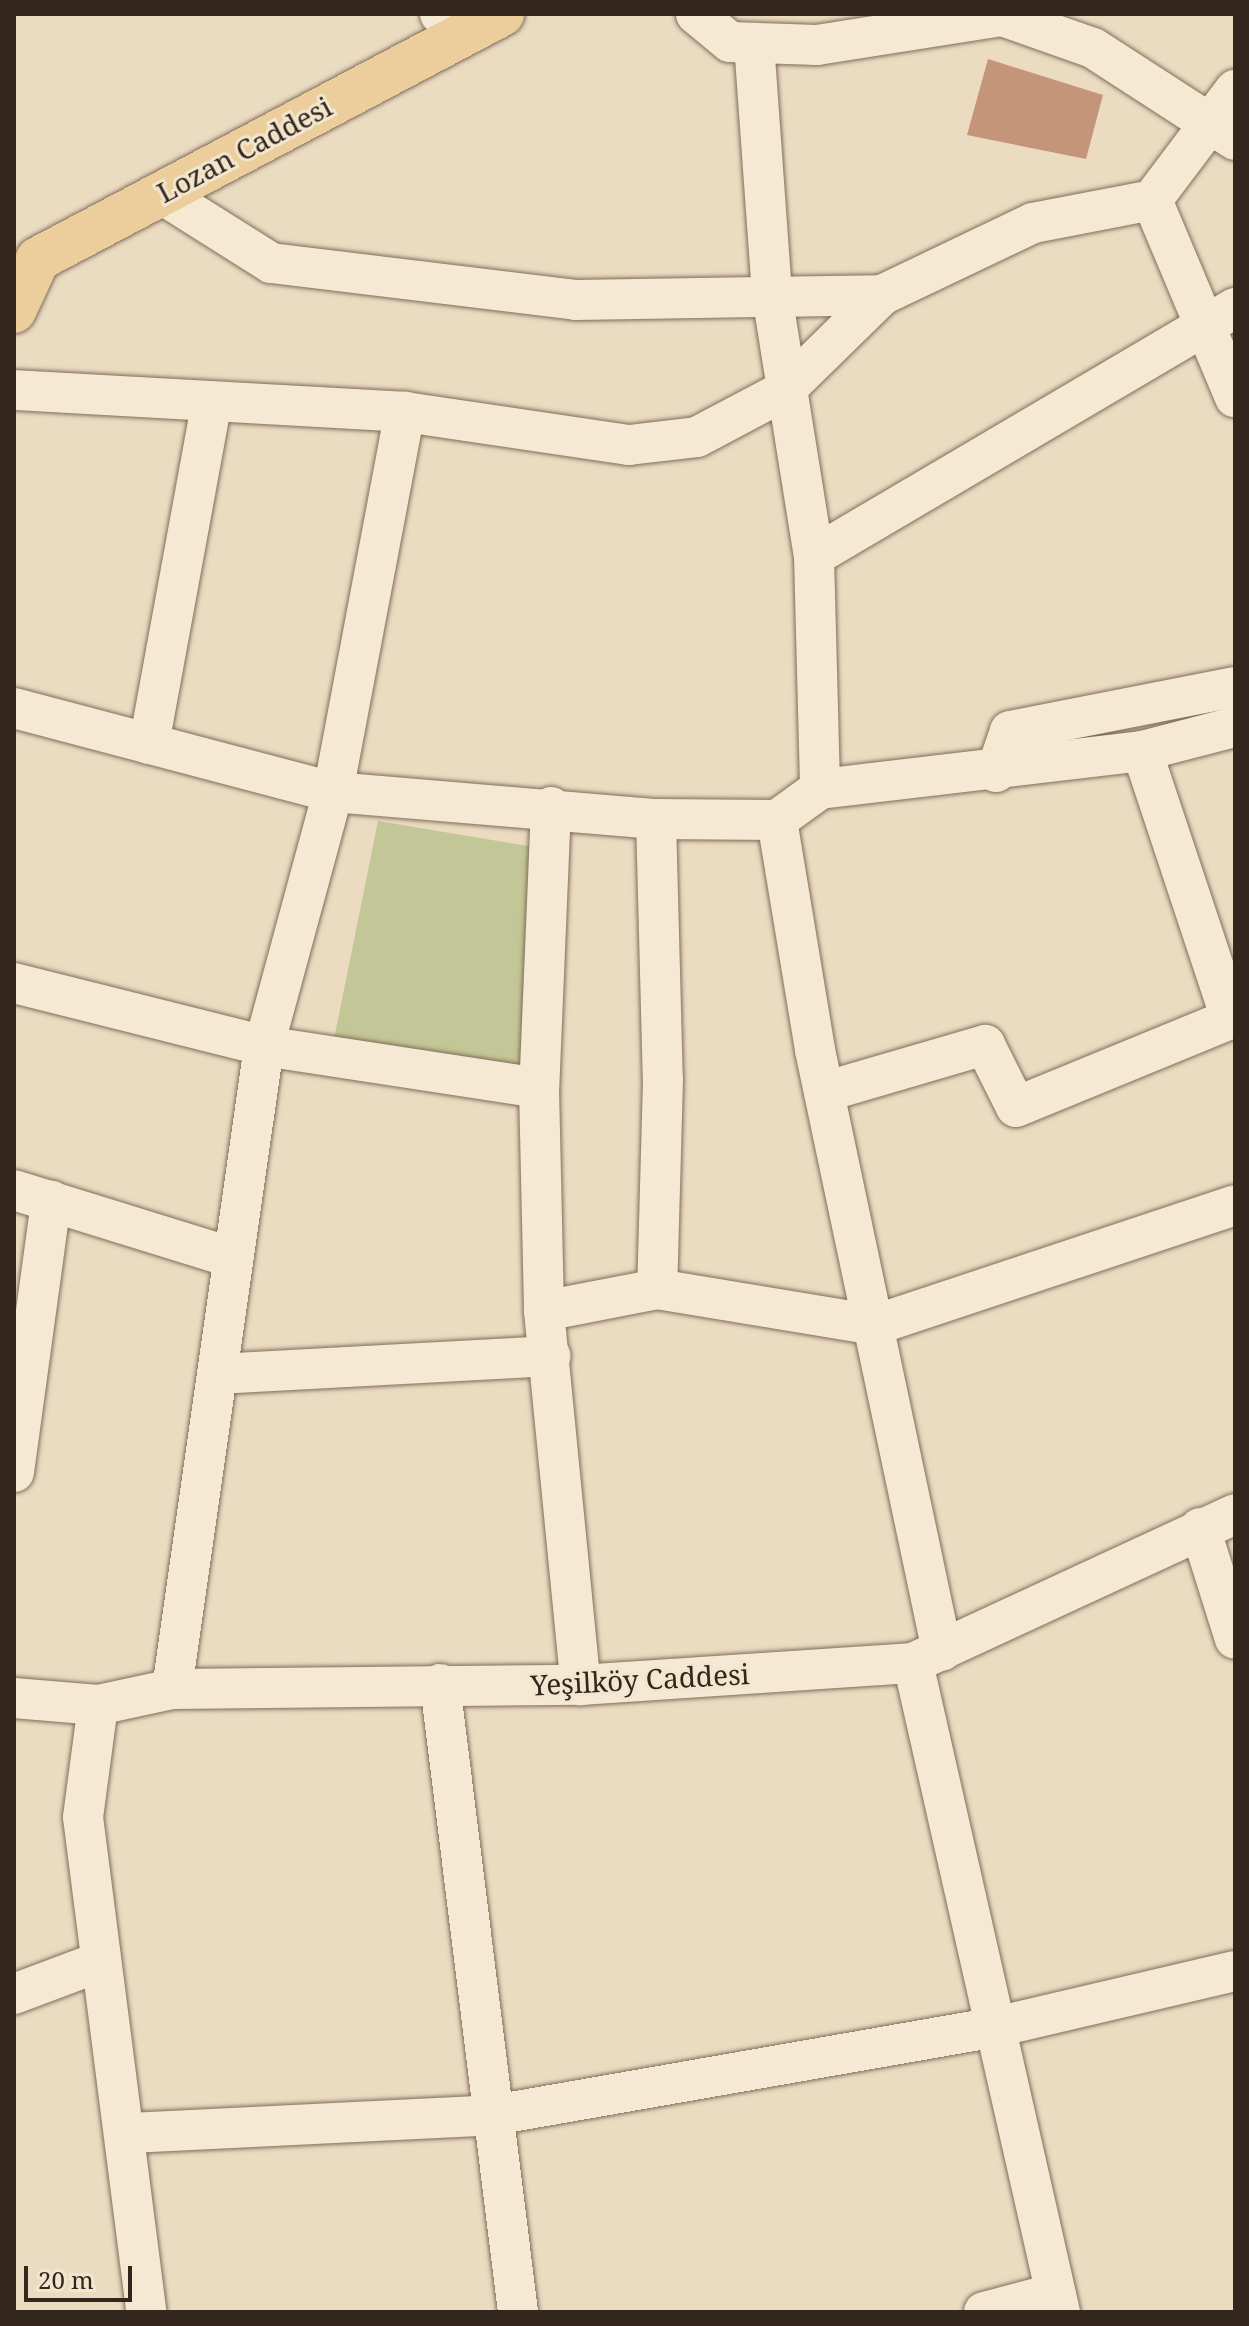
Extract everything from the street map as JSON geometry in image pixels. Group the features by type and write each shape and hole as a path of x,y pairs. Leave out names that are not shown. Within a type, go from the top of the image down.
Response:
{"main road":[{"name":"Lozan Caddesi","path":"14,311 26,244 160,193 494,18"}],"street":[{"path":"440,14 494,18"},
{"path":"696,14 730,42 817,45 1002,16 1093,48 1223,133"},
{"path":"754,43 772,295 784,391 796,417 814,556 820,789"},
{"path":"14,390 405,412 629,445 697,437 784,391 882,295 1033,223 1152,200 1223,133 1235,90"},
{"path":"160,193 271,263 575,300 882,295"},
{"path":"1152,200 1222,317 1235,397"},
{"path":"814,556 1222,317"},
{"path":"149,744 212,402"},
{"path":"172,1689 218,1374 231,1257 264,1046 333,792 405,412"},
{"path":"996,772 1010,731 1235,687"},
{"path":"14,708 333,792 551,807 656,819 777,820 820,789 996,772 1142,751 1235,727"},
{"path":"824,1092 985,1045 1016,1107 1233,1018 1142,751"},
{"path":"551,807 539,1088 544,1311 551,1356 581,1685"},
{"path":"656,819 663,1080 657,1289"},
{"path":"777,820 824,1092 875,1325 928,1657 996,2027 1058,2303 984,2312"},
{"path":"14,983 264,1046 539,1088"},
{"path":"14,1190 231,1257"},
{"path":"14,1472 51,1201"},
{"path":"544,1311 657,1289 875,1325 1235,1205"},
{"path":"218,1374 551,1356"},
{"path":"1218,1521 1235,1639"},
{"name":"Yeşilköy Caddesi","path":"14,1698 98,1705 172,1689 581,1685 928,1657 1218,1521"},
{"path":"440,1684 518,2312"},
{"path":"98,1705 83,1817 99,1962 129,2133 146,2312"},
{"path":"14,1994 99,1962"},
{"path":"129,2133 494,2115 996,2027 1235,1971"}],"green space":[{"path":"378,821 540,848 534,1076 332,1049"}],"building":[{"path":"988,59 1103,95 1086,159 967,135"}]}
